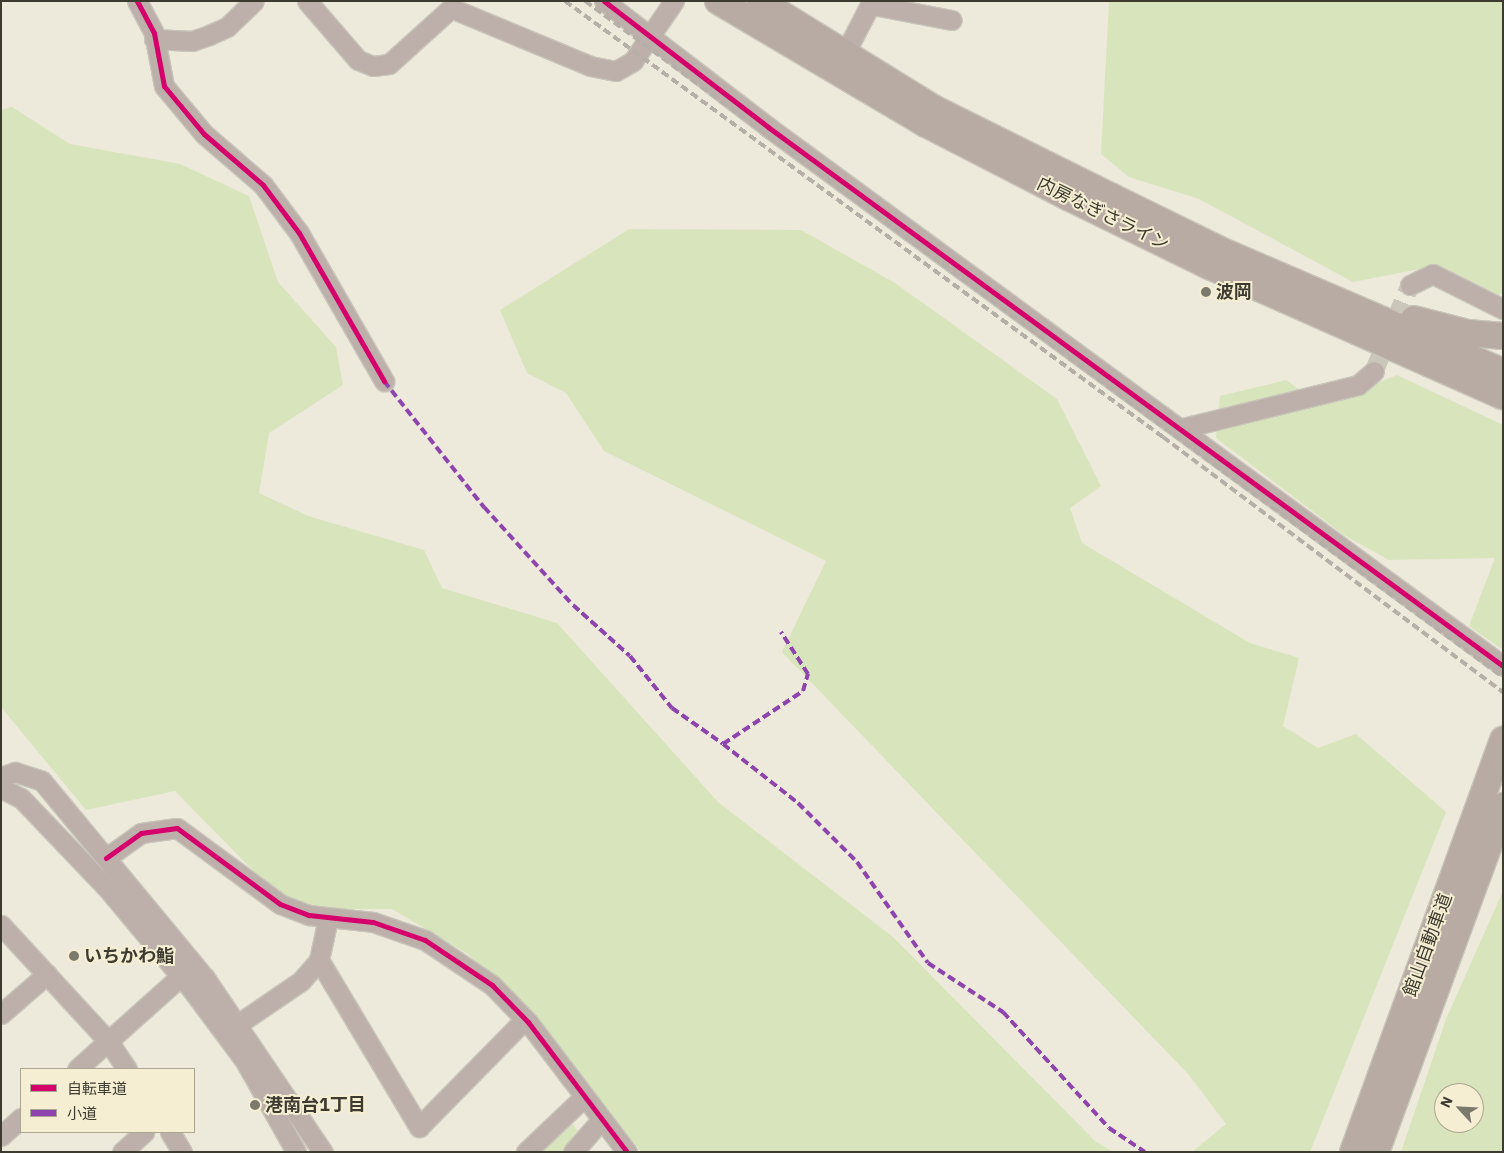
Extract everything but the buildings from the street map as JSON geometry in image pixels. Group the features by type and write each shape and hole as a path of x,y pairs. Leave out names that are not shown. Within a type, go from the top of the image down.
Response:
{"highway":[{"name":"内房なぎさライン","path":"718,1 926,124 1068,197 1209,266 1503,396"},
{"name":"内房なぎさライン","path":"760,1 936,109 1095,189 1227,253 1348,303 1503,372"},
{"path":"1348,303 1468,333 1503,336"},
{"name":"館山自動車道","path":"1376,1152 1471,860 1503,739"},
{"name":"館山自動車道","path":"1353,1152 1471,860 1503,806"}],"street":[{"path":"137,1 154,38 164,86 204,134 263,186 299,233 384,381"},
{"path":"154,38 192,41 209,35 227,27 254,1"},
{"path":"307,1 358,60 373,66 389,64 451,8 590,66 616,71 633,61 674,1"},
{"path":"604,1 651,35 776,133 1182,428 1503,666"},
{"path":"845,53 873,3 952,20"},
{"path":"1410,285 1433,274 1503,309"},
{"path":"1182,428 1358,385 1374,371"},
{"path":"1,777 15,772 42,781 238,1024 323,1152"},
{"path":"1,788 21,798 94,874 181,976 245,1061 296,1152"},
{"path":"106,858 141,833 177,828 260,893 309,915 373,922 425,940 492,985 525,1019 583,1098 627,1152"},
{"path":"238,1024 302,981 319,960 328,918"},
{"path":"1,925 108,1042 127,1068"},
{"path":"319,960 419,1128 525,1019"},
{"path":"1,1014 46,974"},
{"path":"78,1068 181,976"},
{"path":"526,1152 583,1098"},
{"path":"1,1136 20,1119"},
{"path":"573,1152 601,1120"},
{"path":"122,1152 143,1133"},
{"path":"171,1133 182,1152"}],"green space":[{"path":"1109,1 1503,1 1503,292 1479,309 1420,269 1353,282 1199,199 1129,177 1101,154"},
{"path":"12,107 70,144 180,164 249,196 278,282 336,347 343,385 269,433 259,493 308,516 424,550 442,588 557,623 718,802 893,937 1096,1142 1114,1152 641,1152 522,1006 468,954 392,909 291,909 175,791 86,810 1,707 1,110"},
{"path":"629,229 801,230 895,283 1057,399 1101,486 1070,508 1082,543 1250,643 1299,658 1283,726 1318,748 1356,734 1446,812 1310,1152 1192,1152 1226,1124 1189,1075 782,652 826,561 604,451 566,393 527,373 500,310"},
{"path":"1397,375 1503,425 1503,650 1469,626 1495,558 1389,560 1344,535 1216,438 1220,396 1286,380 1321,406"},
{"path":"1503,891 1503,1152 1401,1152 1446,1019"},
{"path":"571,1122 579,1133 564,1152 535,1152"}],"tunnel":[{"path":"1374,371 1410,285"}],"railway":[{"path":"565,1 1163,437 1503,692"},
{"path":"585,1 1503,677"}],"marked path":[{"path":"384,381 484,507 573,605 630,656 672,708 723,744 803,691 808,674 781,632"},
{"path":"723,744 798,803 857,862 928,963 1003,1012 1109,1128 1145,1152"}],"cycle path":[{"path":"137,1 154,33 164,86 204,134 263,185 299,233 384,381"},
{"path":"604,1 768,127 1503,666"},
{"path":"106,858 141,833 177,828 280,904 309,915 373,922 425,940 492,985 528,1022 627,1152"}],"place":[{"name":"波岡","path":"1206,292"},
{"name":"いちかわ鮨","path":"74,956"},
{"name":"港南台1丁目","path":"255,1105"}]}
